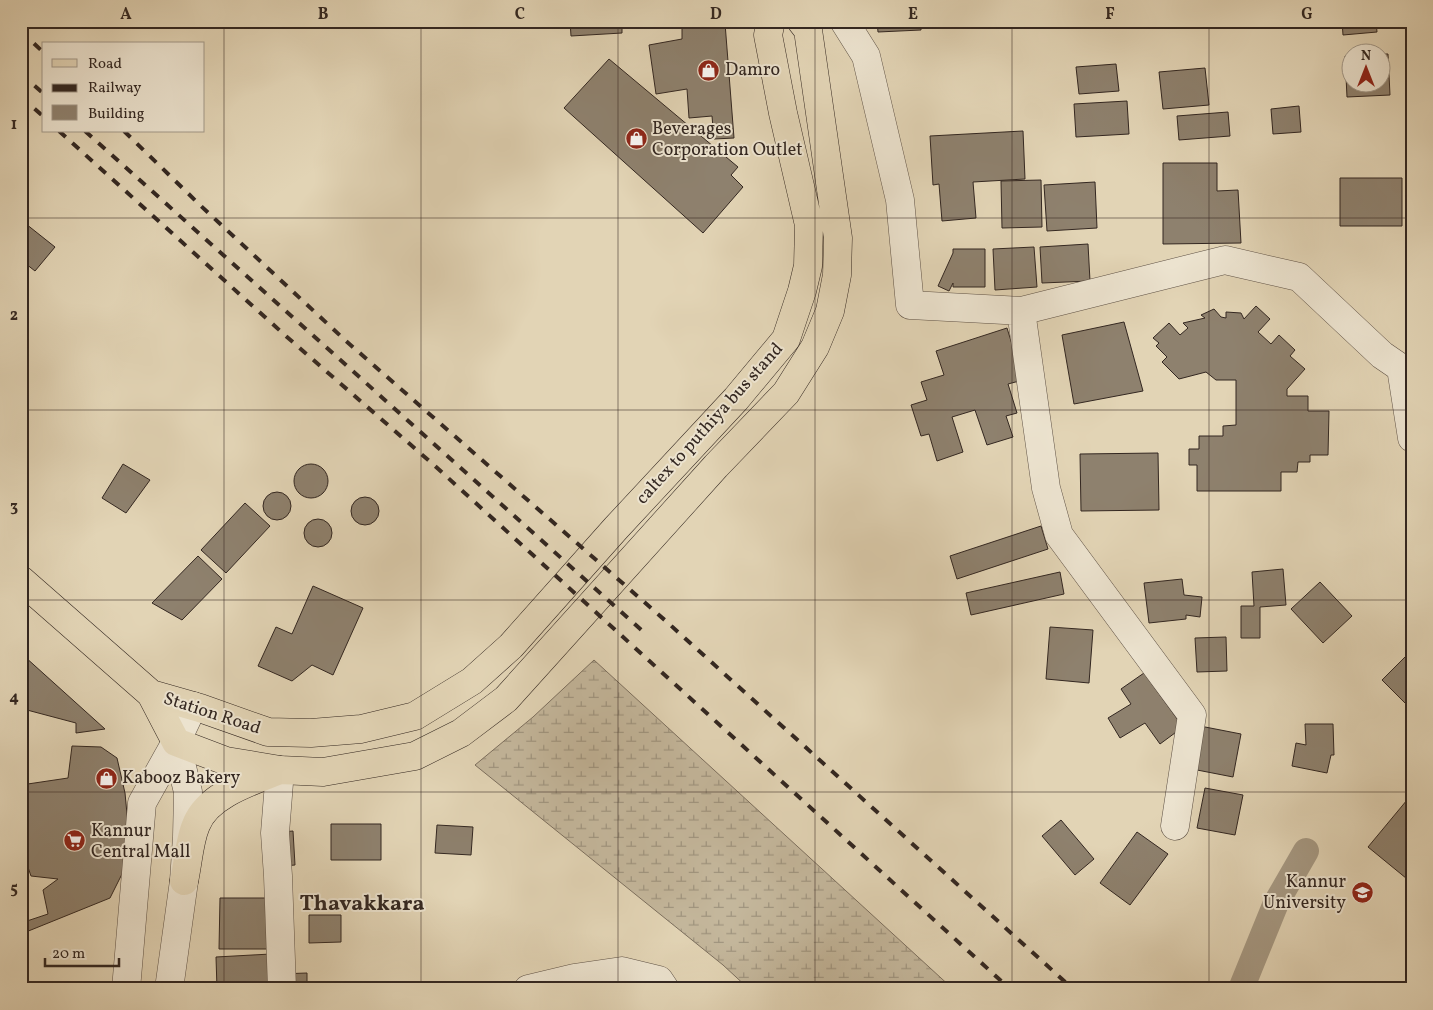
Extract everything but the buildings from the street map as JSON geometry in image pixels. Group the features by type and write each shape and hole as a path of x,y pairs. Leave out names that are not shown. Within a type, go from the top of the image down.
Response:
{"main road":[{"name":"caltex to puthiya bus stand","path":"551,600 736,399 786,339 808,266 809,225 783,113 768,35 771,21"},
{"path":"151,694 176,742 226,761 280,770 323,772 416,756 461,733 506,698 716,466 786,393 815,347 830,311 837,275 838,238 808,30 801,21"},
{"name":"Station Road","path":"21,580 151,694 193,706 268,732 311,733 361,728 415,716 472,681 511,646 551,600"},
{"path":"184,881 196,824 212,802 238,786 280,770"}],"street":[{"path":"844,21 866,56 900,200 910,305 1021,312 1225,260 1299,277 1382,355 1407,364 1412,438"},
{"path":"1021,312 1046,488 1059,535 1192,715 1175,826"},
{"path":"126,989 142,803 176,742 193,706"},
{"path":"169,989 184,881 188,792 176,742"},
{"path":"280,770 275,833 282,989"},
{"path":"528,989 574,978 622,971 659,980 665,989"}],"green space":[{"path":"594,660 953,989 749,989 723,965 475,765 533,717"}],"waterway":[{"path":"1241,989 1276,903 1306,851"}],"railway":[{"path":"21,31 42,51"},
{"path":"21,74 42,92"},
{"path":"21,97 42,115"},
{"path":"60,132 287,337 435,466 1010,989"},
{"path":"86,132 647,635"},
{"path":"125,132 201,206 346,341 667,622 1073,989"}],"place":[{"name":"Damro","path":"709,70"},
{"name":"Beverages Corporation Outlet","path":"636,139"},
{"name":"Kabooz Bakery","path":"106,778"},
{"name":"Kannur Central Mall","path":"75,841"},
{"name":"Kannur University","path":"1362,892"}],"district":[{"name":"Thavakkara","path":"362,904"}]}
